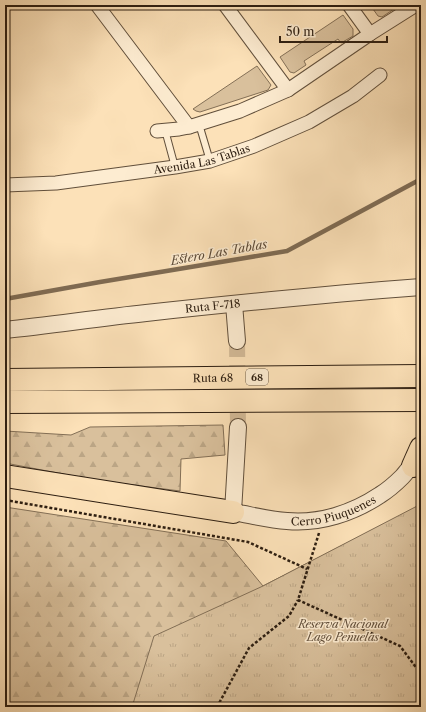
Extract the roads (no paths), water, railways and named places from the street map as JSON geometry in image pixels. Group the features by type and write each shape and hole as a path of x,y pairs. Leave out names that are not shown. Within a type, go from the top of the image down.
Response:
{"highway":[{"name":"Ruta 68","path":"5,380 421,376"},
{"name":"Ruta 68","path":"5,402 421,400"},
{"path":"5,476 233,512"}],"street":[{"path":"97,5 194,125"},
{"path":"225,5 288,90"},
{"path":"349,5 370,34"},
{"path":"161,131 194,125 240,111 288,90 370,34 416,5"},
{"name":"Avenida Las Tablas","path":"5,185 56,182 210,161 254,146 309,122 352,96 380,75"},
{"name":"Ruta F-718","path":"5,330 145,313 421,286"},
{"path":"234,304 237,341"},
{"path":"233,512 238,427"},
{"name":"Cerro Piuquenes","path":"233,512 270,520 289,522 325,519 358,508 373,500 388,490 418,459"}],"lane":[{"path":"194,125 210,161"},
{"path":"161,131 175,166"}],"waterway":[{"name":"Estero Las Tablas","path":"5,299 287,251 421,179"}],"tunnel":[{"path":"237,341 238,427"}],"park label":[{"name":"Reserva Nacional Lago Peñuelas","path":"343,630"}]}
